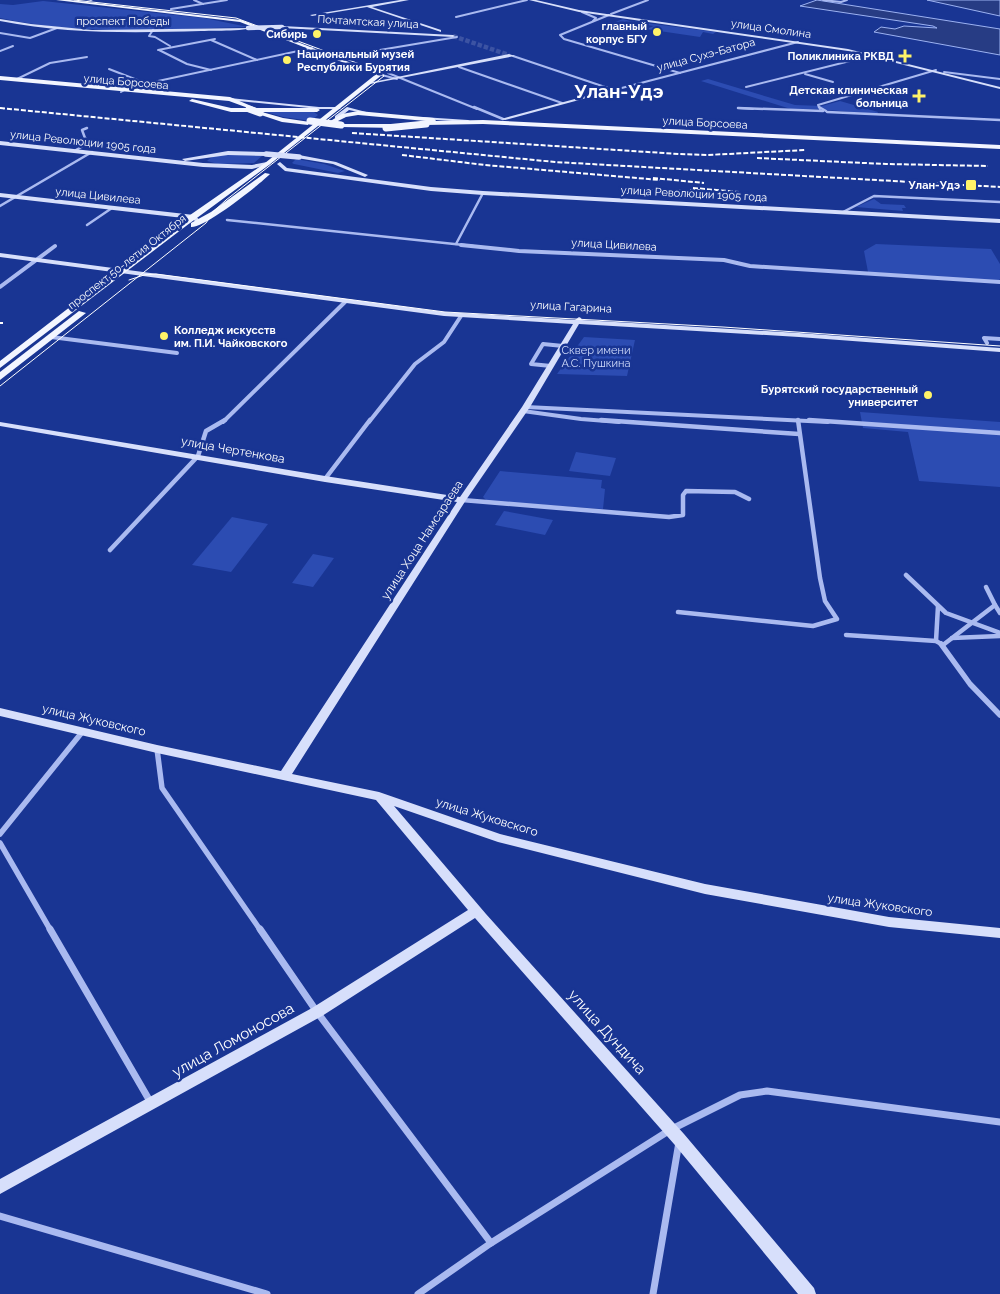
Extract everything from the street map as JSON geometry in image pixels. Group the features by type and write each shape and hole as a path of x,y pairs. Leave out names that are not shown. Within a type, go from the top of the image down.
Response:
{"main road":[{"path":"58,0 231,18 378,74 373,85"},
{"path":"88,0 238,17 388,77"},
{"path":"269,167 339,108 388,77"},
{"name":"улица Борсоева","path":"0,79 17,79 232,103 249,107"},
{"name":"улица Борсоева","path":"0,79 230,99 249,107"},
{"path":"177,97 225,110 317,110"},
{"path":"329,116 328,112 317,110 251,102 249,107 282,120 340,126 386,128 434,121 431,119 375,114"},
{"path":"349,108 356,103"},
{"name":"улица Борсоева","path":"337,117 349,114 375,114 435,129 511,126"},
{"path":"269,167 280,164 337,117"},
{"name":"улица Борсоева","path":"340,126 396,126 468,121 502,121 520,124 1000,148"},
{"name":"улица Борсоева","path":"427,123 1000,148"},
{"name":"проспект 50-летия Октября","path":"0,377 137,273 196,219 255,169 269,167"},
{"name":"проспект 50-летия Октября","path":"0,366 123,271 196,219 214,214 269,167"}],"street":[{"path":"194,0 204,4"},
{"path":"172,9 227,0"},
{"path":"312,15 407,0"},
{"path":"456,17 529,0 579,11 797,42 873,55 1000,87"},
{"path":"536,0 610,15"},
{"path":"648,0 563,33 560,36 681,73"},
{"path":"824,0 841,2 848,0"},
{"path":"366,6 455,36"},
{"path":"579,11 594,16 596,18 593,21"},
{"name":"проспект Победы","path":"2,21 101,32 248,28"},
{"name":"Почтамтская улица","path":"248,28 282,27 455,36"},
{"path":"0,33 30,38 58,28"},
{"path":"154,30 149,36 155,37 170,46"},
{"path":"368,52 455,36"},
{"path":"211,70 187,64 158,50 170,46 215,39"},
{"path":"210,40 257,60"},
{"name":"улица Сухэ-Батора","path":"502,121 562,103 797,42"},
{"path":"0,51 13,46"},
{"path":"123,91 146,84 312,48"},
{"path":"373,85 511,55 614,90"},
{"path":"746,87 873,55"},
{"path":"17,79 50,63 86,57"},
{"path":"457,67 562,103"},
{"path":"109,69 146,84"},
{"path":"826,111 820,109 818,105 935,70 1000,87"},
{"path":"944,72 1000,79"},
{"path":"804,73 833,82"},
{"path":"378,74 401,79 502,121"},
{"path":"971,79 985,77"},
{"name":"улица Борсоева","path":"230,99 319,108 339,108"},
{"path":"337,117 349,108 353,111 388,115 468,121"},
{"path":"738,108 1000,120"},
{"path":"76,150 90,142 82,130 87,128"},
{"name":"улица Революции 1905 года","path":"0,143 255,169"},
{"path":"0,206 92,152"},
{"name":"улица Революции 1905 года","path":"164,161 217,155 266,154 299,157 325,161 388,184"},
{"path":"217,155 204,161 217,165"},
{"name":"улица Революции 1905 года","path":"280,164 288,170 336,175 388,184 483,193 1000,221"},
{"name":"улица Революции 1905 года","path":"336,175 348,174 351,172 350,170"},
{"path":"456,244 483,193"},
{"name":"улица Цивилева","path":"0,195 196,219"},
{"path":"843,212 874,196 1000,202"},
{"path":"87,225 112,208"},
{"name":"улица Цивилева","path":"227,220 519,251 724,260 750,266 1000,282"},
{"path":"0,287 55,246"},
{"path":"0,255 137,273"},
{"name":"улица Гагарина","path":"137,273 461,316 578,320 1000,344"},
{"name":"улица Гагарина","path":"137,273 175,275 446,310 1000,350"},
{"path":"110,550 198,456 206,431 223,422 346,301"},
{"path":"325,479 415,364 436,349 450,334 461,316"},
{"name":"улица Хоца Намсараева","path":"285,776 462,500 524,409 578,320"},
{"path":"51,337 177,352"},
{"path":"987,343 984,338 1000,339"},
{"path":"551,366 531,364 543,344 562,346"},
{"path":"524,409 788,419 1000,433"},
{"path":"524,409 580,418 800,434"},
{"path":"678,612 813,626 837,619 826,600 820,578 798,420"},
{"name":"улица Чертенкова","path":"0,424 325,479 462,500"},
{"path":"462,500 669,517 683,515 686,491 735,492 749,499"},
{"path":"906,575 946,613 1000,634"},
{"path":"986,587 1000,613"},
{"path":"943,644 994,605"},
{"path":"936,641 938,606"},
{"path":"952,638 1000,634"},
{"path":"846,635 936,641 943,644 970,684 1000,715"},
{"name":"улица Жуковского","path":"0,712 156,749 378,796 498,838 705,889 889,922 1000,933"},
{"path":"0,834 83,732"},
{"path":"156,749 162,788 317,1012 491,1242"},
{"name":"улица Дундича","path":"378,796 476,911 674,1134 808,1294"},
{"path":"0,842 152,1103"},
{"name":"улица Ломоносова","path":"0,1187 317,1012 476,911"},
{"path":"418,1294 491,1242 740,1095 768,1091 1000,1122"},
{"path":"652,1294 674,1134"},
{"path":"0,1216 267,1294"}],"green space":[{"path":"43,1 204,18 248,27 154,30 92,29 31,24 0,18 0,4 13,5"},
{"path":"623,19 716,32 713,34 703,32 700,37 646,29 654,26 634,23 621,27 612,25"},
{"path":"708,79 795,105 822,106 840,101 878,112 877,114 815,109 794,110 701,81"},
{"path":"266,112 314,112 318,115 311,121 283,117"},
{"path":"227,155 262,156 254,163 218,164 207,161 210,158"},
{"path":"296,159 324,164 345,171 338,173 292,163"},
{"path":"874,199 881,204 904,205 906,208 902,208 903,211 856,207"},
{"path":"876,244 991,249 1000,264 1000,279 997,282 868,272 864,251"},
{"name":"Сквер имени А.С. Пушкина","path":"584,337 635,340 627,376 557,374"},
{"path":"860,412 1000,422 1000,487 919,481 908,432 863,428"},
{"path":"576,452 616,458 610,476 569,471"},
{"path":"500,471 602,480 601,488 605,489 603,509 487,501 483,497"},
{"path":"504,511 553,520 545,535 495,525"},
{"path":"232,517 268,524 231,572 192,565"},
{"path":"313,554 334,558 313,587 292,583"}],"shaded area":[{"path":"817,0 1000,29 1000,55 874,32 881,27 895,29 904,26 937,28 933,26 800,6"},
{"path":"927,0 1000,0 1000,16"}],"tunnel":[{"path":"453,36 509,55"}],"tram line":[{"path":"74,0 236,18 381,72 384,76 226,200 214,211 206,223 138,277"},
{"path":"138,277 156,274 445,312 723,327 1000,346"},
{"path":"0,386 138,277"},
{"path":"129,280 138,277"}],"railway":[{"path":"5,109 0,108 555,162 1000,187"},
{"path":"352,133 679,154 708,155 805,150"},
{"path":"402,155 485,165 660,180"},
{"path":"757,158 886,164 988,166"},
{"path":"653,178 704,183"},
{"path":"693,188 739,192"},
{"path":"648,190 700,190"}],"place":[{"name":"главный корпус БГУ","path":"657,32"},
{"name":"Сибирь","path":"317,34"},
{"name":"Поликлиника РКВД","path":"905,56"},
{"name":"Национальный музей Республики Бурятия","path":"287,60"},
{"name":"Детская клиническая больница","path":"919,96"},
{"name":"Улан-Удэ","path":"971,185"},
{"name":"Колледж искусств им. П.И. Чайковского","path":"164,336"},
{"name":"Бурятский государственный университет","path":"928,395"}],"district":[{"name":"Улан-Удэ","path":"619,91"}]}
